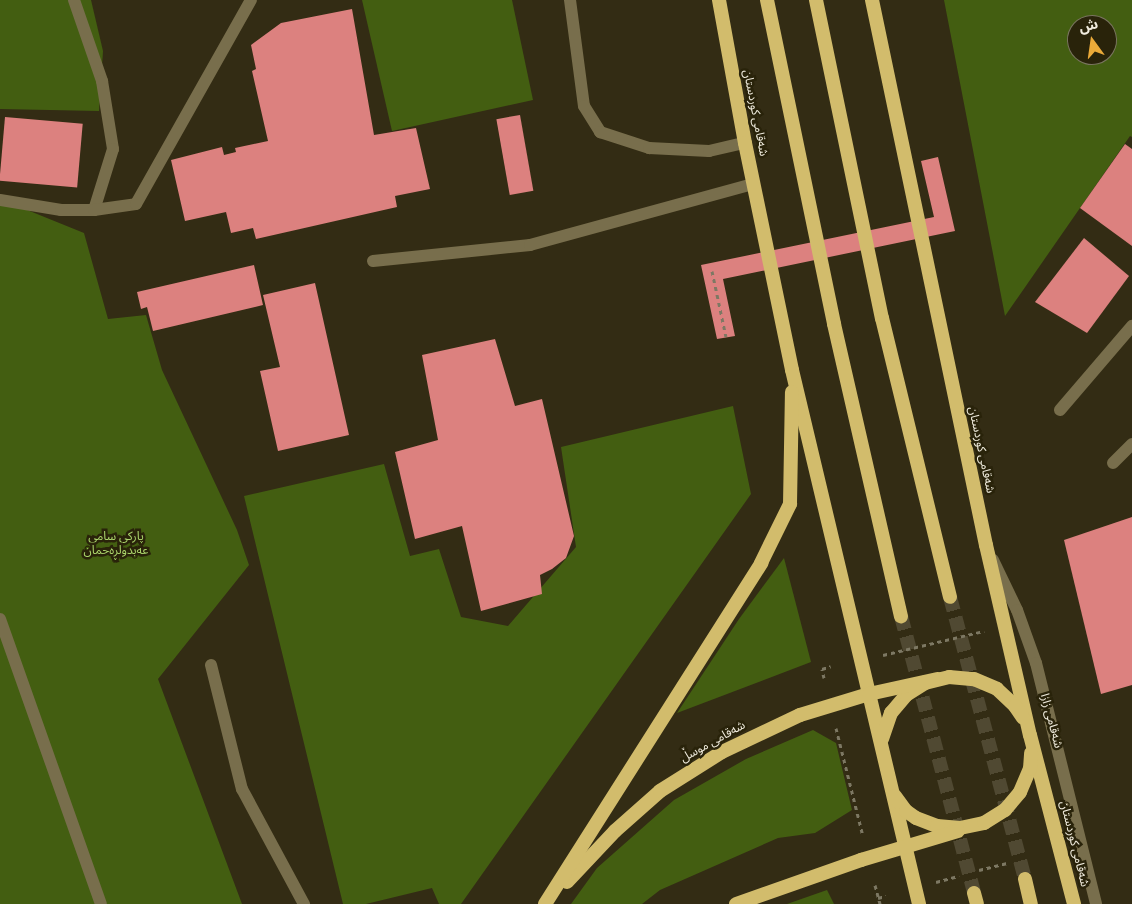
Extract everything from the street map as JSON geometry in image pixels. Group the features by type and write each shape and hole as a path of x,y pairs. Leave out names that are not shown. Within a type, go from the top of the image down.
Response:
{"highway":[{"name":"شەقامی کوردستان","path":"719,0 753,184 792,370 918,904"},
{"path":"768,0 834,324 900,616"},
{"path":"816,0 882,318 950,597"},
{"name":"شەقامی کوردستان","path":"872,0 986,545 1030,735 1074,904"},
{"path":"545,904 761,563 790,504 792,370"},
{"path":"736,904 905,847 984,823 1005,810 1020,792 1030,769 1030,735 1015,706 997,689 986,683 962,677 937,679 915,689 897,704 885,723 881,747"},
{"name":"شەقامی موسڵ","path":"545,904 615,831 660,791 696,766 800,715 869,694 937,679"},
{"path":"891,788 898,803 921,820 949,828 972,826"},
{"path":"1025,879 1031,904"}],"street":[{"path":"74,0 102,81 113,149 94,210"},
{"path":"0,200 61,210 94,210 136,204 251,0"},
{"path":"570,0 584,106 600,132 649,148 709,152 745,143"},
{"path":"374,261 530,244 753,184"},
{"path":"1060,410 1132,326"},
{"path":"1113,463 1132,444"},
{"name":"شەقامی زازا","path":"986,545 1017,610 1036,663 1096,904"},
{"path":"0,619 101,904"},
{"path":"211,665 242,789 304,904"}],"path":[{"path":"712,271 726,337"},
{"path":"878,656 989,630"},
{"path":"824,678 822,669 831,666"},
{"path":"835,725 863,836"},
{"path":"972,872 1009,862"},
{"path":"935,882 963,875"},
{"path":"875,885 880,904"},
{"path":"878,898 886,896"}],"green space":[{"path":"0,0 91,0 103,51 99,111 0,109"},
{"path":"362,0 512,0 533,100 392,131"},
{"path":"944,0 1132,0 1132,137 1130,136 1005,316"},
{"name":"پارکی سامی عەبدولڕەحمان","path":"0,199 84,233 108,319 146,315 162,370 237,530 249,565 158,679 242,904 0,904"},
{"path":"733,406 751,494 461,904 439,904 432,888 366,904 343,904 244,496 384,464 410,556 439,549 461,617 508,626 576,547 561,447"},
{"path":"784,558 811,662 677,713 739,619"},
{"path":"813,730 836,743 852,810 815,833 778,838 660,890 642,904 571,904 597,868 674,800 746,759"},
{"path":"827,890 834,904 787,904"}],"building":[{"path":"352,9 374,135 416,128 430,189 395,196 397,207 256,239 253,228 231,233 226,212 185,221 171,160 222,147 224,155 236,152 235,148 268,141 252,71 256,69 251,45 281,23"},
{"path":"520,115 533,191 510,195 496,119"},
{"path":"5,117 83,124 77,188 0,181"},
{"path":"1125,144 1132,149 1132,246 1080,208"},
{"path":"938,157 955,231 723,279 735,336 717,339 701,265 934,217 921,161"},
{"path":"1084,238 1129,276 1087,333 1035,302"},
{"path":"254,265 263,305 153,331 147,307 141,309 137,292"},
{"path":"315,283 349,435 278,451 260,371 280,367 263,295"},
{"path":"495,339 515,406 542,399 574,536 566,558 552,569 540,575 542,594 481,611 462,526 415,539 395,452 438,440 422,355"},
{"path":"1132,517 1132,685 1101,694 1064,540"}],"tunnel":[{"path":"950,597 1025,879"},
{"path":"901,616 974,893"}]}
